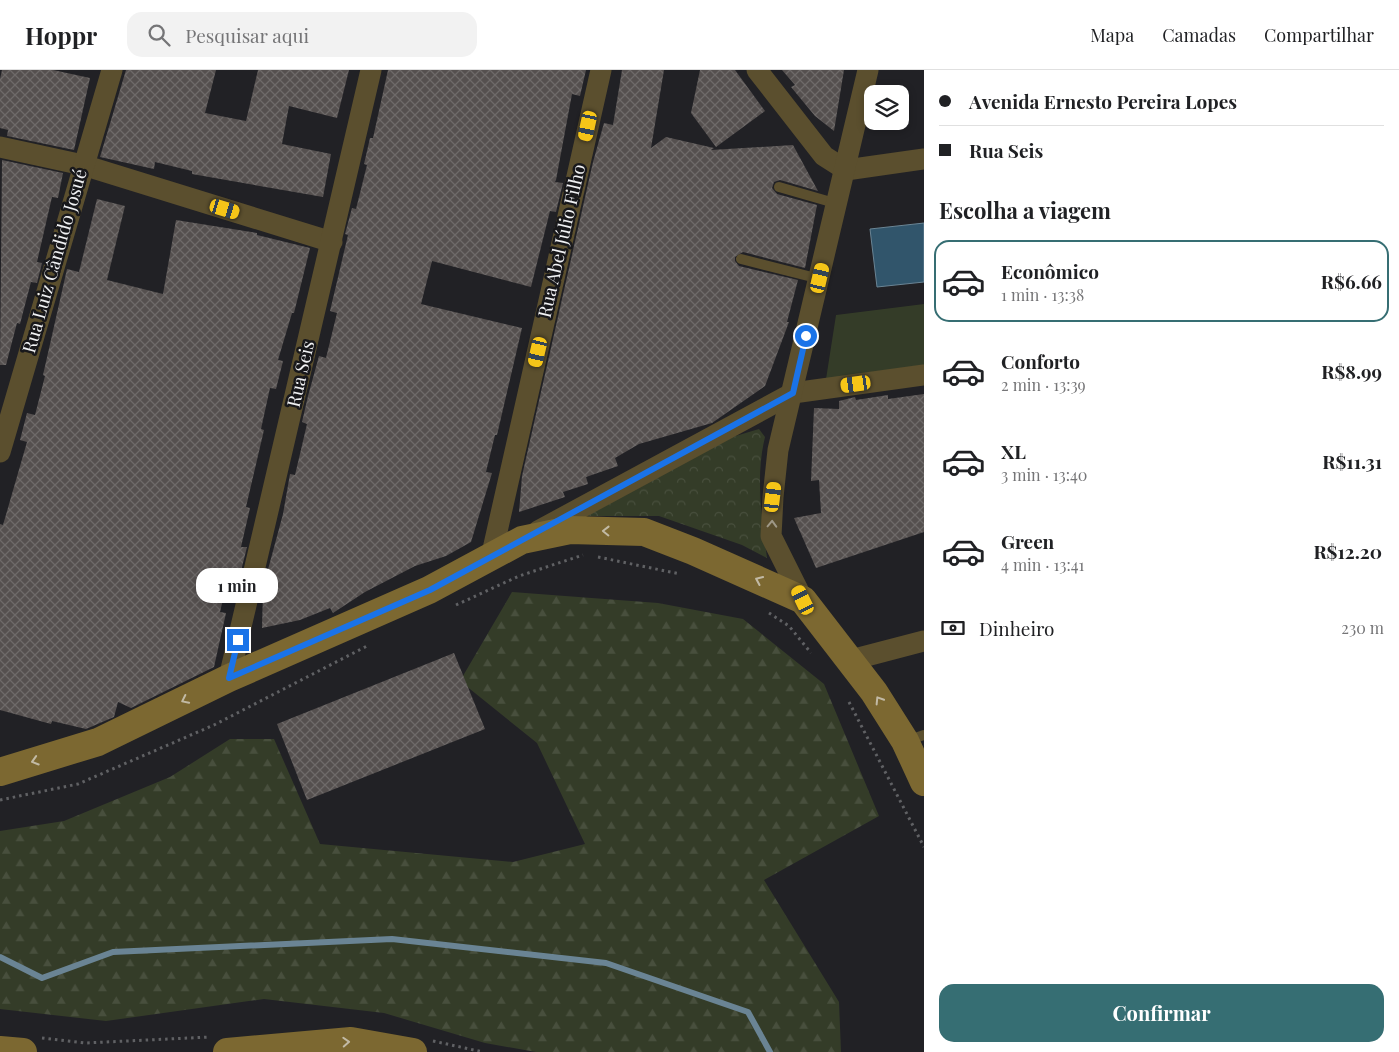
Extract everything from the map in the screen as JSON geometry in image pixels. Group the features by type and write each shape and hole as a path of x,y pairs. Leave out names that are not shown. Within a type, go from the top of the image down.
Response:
{"main road":[{"path":"0,772 98,742 229,678 430,590 522,540 570,530 644,532 693,551 803,600 914,738 924,782"},
{"path":"227,1052 351,1041 413,1052"},
{"path":"0,1050 23,1052"}],"street":[{"name":"Rua Luiz Cândido Josué","path":"0,452 112,70"},
{"name":"Rua Seis","path":"229,678 371,70"},
{"name":"Rua Abel Júlio Filho","path":"491,558 600,70"},
{"path":"757,70 824,156 846,170 924,159"},
{"path":"803,600 771,536 778,450 838,204 868,70"},
{"path":"0,147 83,165 332,242"},
{"path":"522,540 793,393 924,375"},
{"path":"851,660 924,641"}],"lane":[{"path":"779,187 838,204"},
{"path":"741,259 820,278"}],"path":[{"path":"449,608 519,576 587,554"},
{"path":"596,556 682,574"},
{"path":"766,612 790,626 813,656"},
{"path":"0,800 78,784 214,725 370,644"},
{"path":"848,700 924,847"}],"green space":[{"path":"924,304 924,365 826,379 836,315"},
{"path":"759,429 765,437 760,468 760,483 767,558 742,545 659,516 582,516 729,438"},
{"path":"512,592 658,603 743,619 824,684 879,816 764,880 839,1002 841,1052 536,1052 485,1043 384,1013 264,999 106,1021 0,1009 0,831 64,821 170,777 230,739 274,739 320,844 513,862 585,844 537,743 460,681"}],"water":[{"path":"924,223 924,282 877,287 870,229"}],"building":[{"path":"2,70 53,70 90,78 74,150 7,136 8,130 0,128 0,79"},
{"path":"126,70 216,70 205,113 246,121 258,70 349,70 337,118 289,106 282,144 331,154 323,197 192,174 192,171 155,162 154,169 100,157"},
{"path":"388,70 586,70 580,96 572,94 555,182 563,183 556,212 550,211 531,287 432,261 421,304 522,328 497,435 495,435 486,472 492,473 471,542 446,556 415,566 365,592 333,613 330,608 300,620 262,628 263,588 283,514 290,474 295,475 307,424 302,422 308,396 319,356 326,358 337,313 330,311 348,235 345,234 352,208 356,209 367,165 364,164 370,138 373,138"},
{"path":"622,70 664,70 651,148 666,137 714,148 711,150 793,145 818,191 780,180 774,182 772,188 777,194 817,205 805,268 743,252 735,257 735,261 739,266 798,280 787,322 789,322 765,386 712,423 639,444 615,458 618,466 586,477 588,484 563,492 565,497 519,512 522,476 593,162 604,123 613,125"},
{"path":"700,70 735,70 765,111 716,147 691,113"},
{"path":"782,70 844,70 834,131 815,116 791,87 795,85"},
{"path":"2,160 63,173 58,198 52,197 37,262 42,263 37,283 31,282 20,324 17,323 6,365 0,365"},
{"path":"97,199 125,206 107,280 163,294 176,220 257,233 257,235 310,248 294,313 292,313 278,360 283,361 276,389 270,388 261,429 264,430 246,507 250,508 241,547 247,547 240,575 229,574 220,612 226,613 214,667 131,708 118,702 114,717 86,729 52,721 51,724 0,710 0,524 3,525 27,442 20,440 27,413 35,415 67,269 79,272"},
{"path":"924,394 924,532 816,568 794,518 821,513 819,480 811,481 814,408 839,409 839,401 855,397 856,400 888,395 888,399"},
{"path":"454,653 485,729 307,800 277,724"}],"waterway":[{"path":"0,957 42,978 113,952 392,939 606,963 748,1012 770,1052"}],"route":[{"path":"238,640 229,678 430,590 491,558 793,393 806,336"}]}
